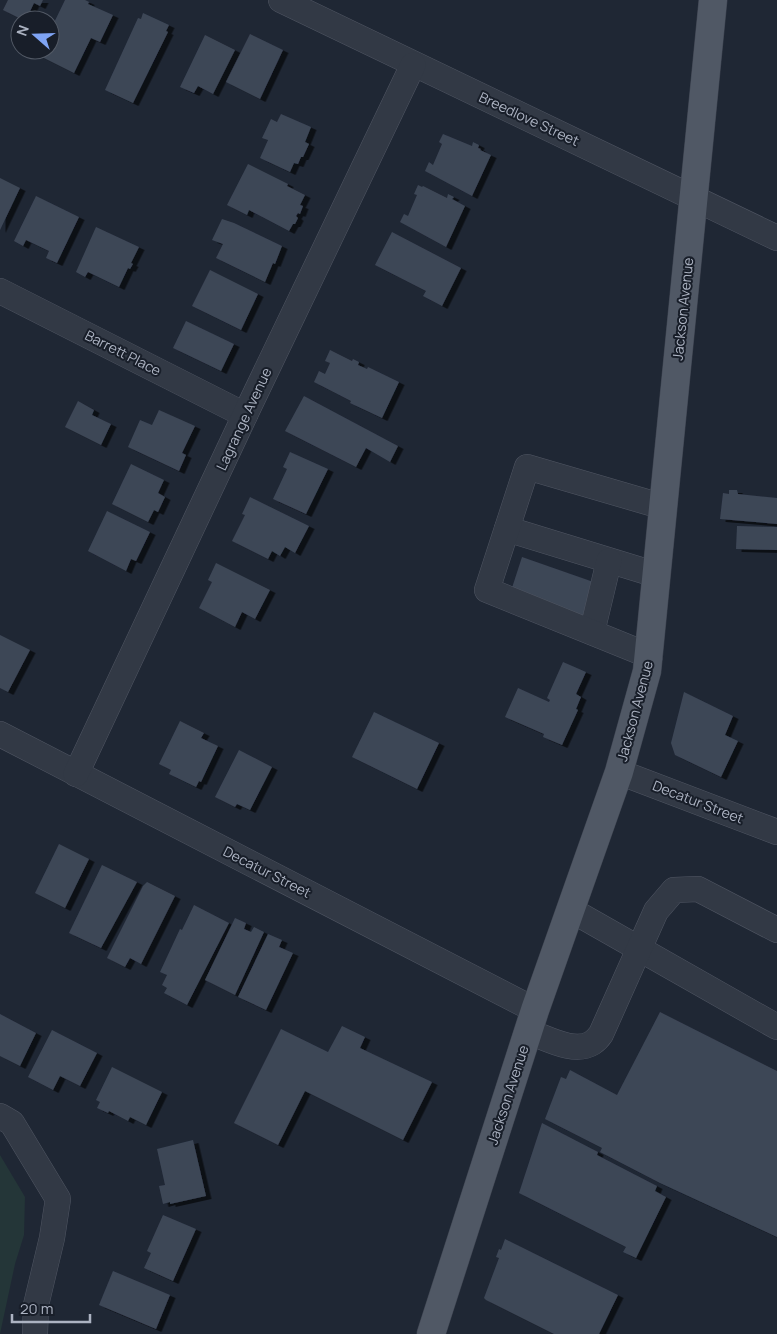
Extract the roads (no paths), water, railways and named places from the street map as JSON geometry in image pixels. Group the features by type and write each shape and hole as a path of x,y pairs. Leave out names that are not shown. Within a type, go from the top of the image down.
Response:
{"main road":[{"name":"Jackson Avenue","path":"431,1334 532,1021 619,772 648,671 713,0"}],"street":[{"name":"Breedlove Street","path":"281,0 777,238"},
{"name":"Lagrange Avenue","path":"76,774 413,64"},
{"name":"Barrett Place","path":"0,291 245,415"},
{"path":"650,656 486,590 527,467 664,507"},
{"path":"507,529 657,575"},
{"path":"592,632 609,560"},
{"name":"Decatur Street","path":"0,734 532,1021 565,1045 580,1047 592,1043 601,1034 656,911 674,890 698,889 777,930"},
{"name":"Decatur Street","path":"619,772 777,832"},
{"path":"571,910 777,1027"},
{"path":"0,1116 12,1123 58,1198 52,1238 36,1305 35,1334"}]}
